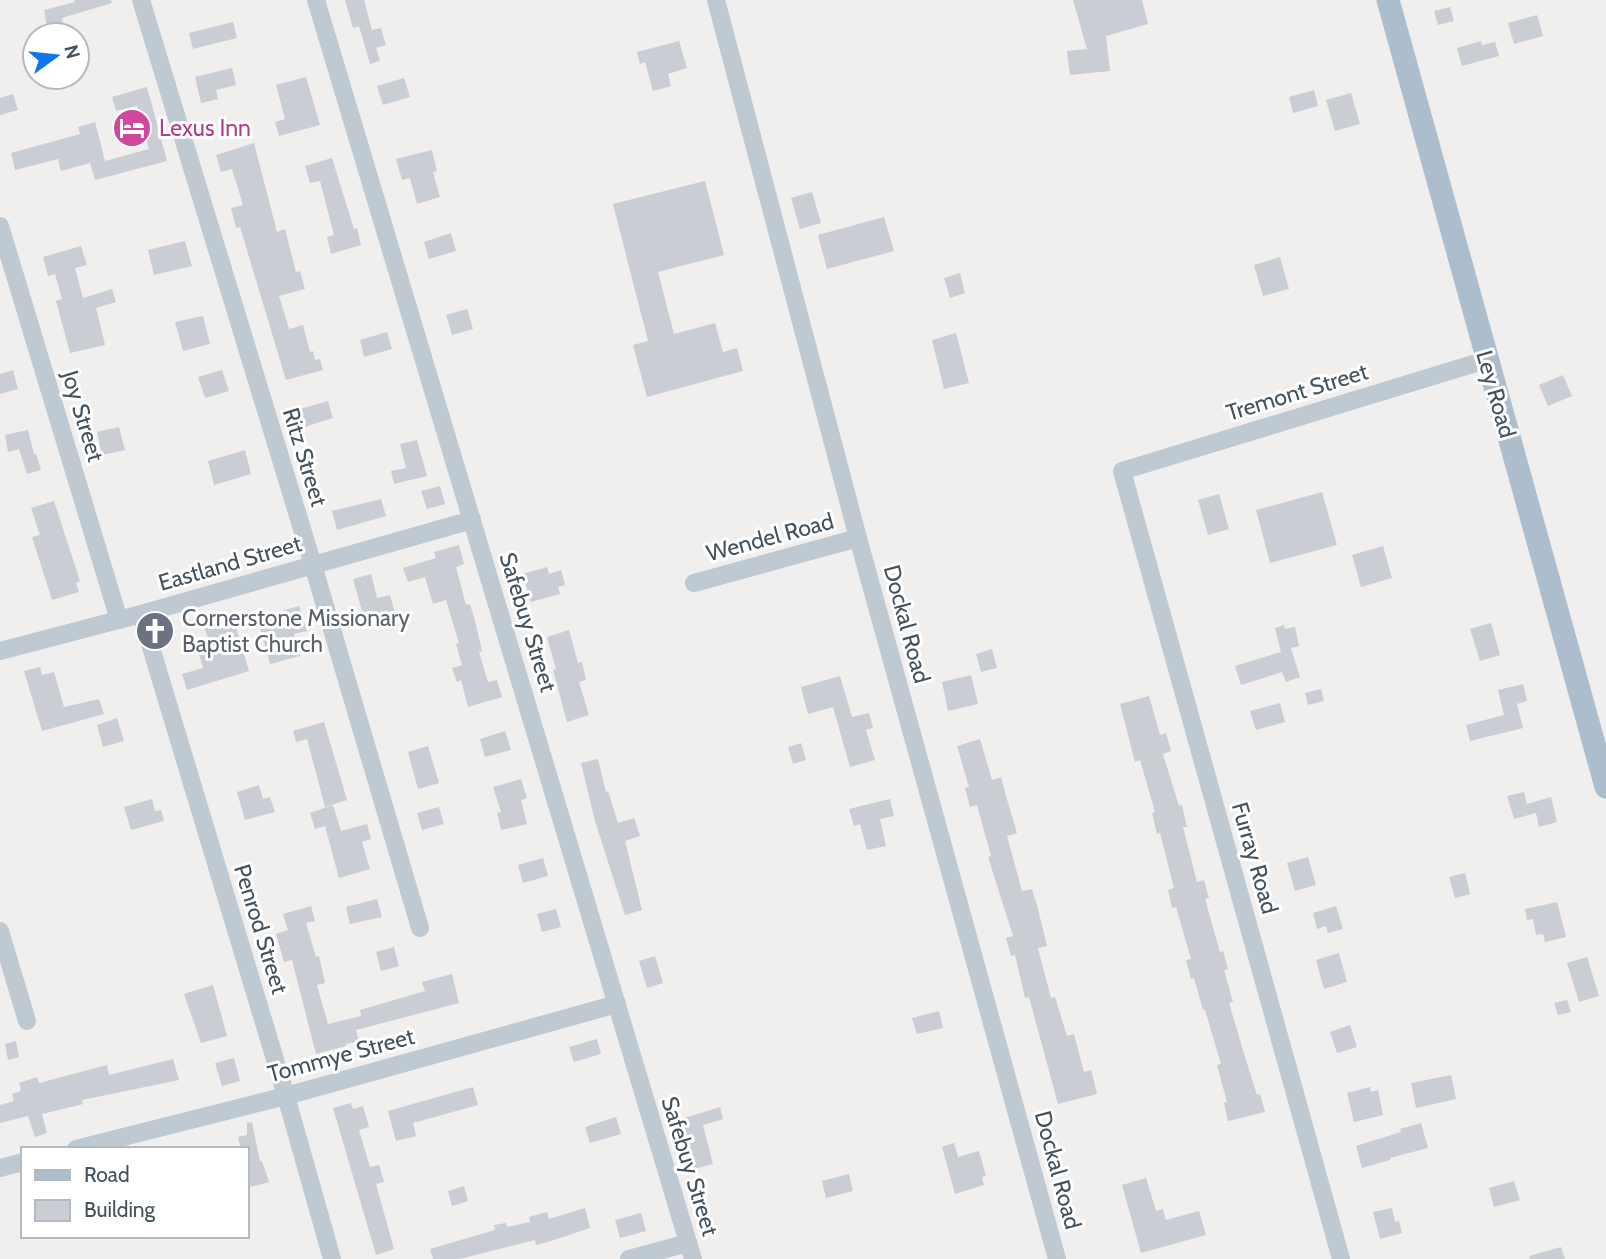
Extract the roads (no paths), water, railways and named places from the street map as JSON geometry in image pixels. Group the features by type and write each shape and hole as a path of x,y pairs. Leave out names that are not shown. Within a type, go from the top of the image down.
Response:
{"main road":[{"name":"Ley Road","path":"1388,0 1606,787"}],"street":[{"name":"Ritz Street","path":"141,0 420,928"},
{"name":"Safebuy Street","path":"316,0 691,1251"},
{"name":"Dockal Road","path":"716,0 858,538 1057,1259"},
{"name":"Joy Street","path":"0,226 119,620"},
{"name":"Tremont Street","path":"1122,471 1486,360"},
{"name":"Furray Road","path":"1122,471 1341,1259"},
{"name":"Eastland Street","path":"0,651 472,520"},
{"name":"Wendel Road","path":"694,583 858,538"},
{"name":"Penrod Street","path":"141,614 286,1096 332,1259"},
{"path":"0,931 27,1021"},
{"name":"Tommye Street","path":"84,1147 286,1096 617,1004"},
{"path":"0,1168 21,1163"},
{"path":"629,1259 691,1251"}],"place":[{"name":"Lexus Inn","path":"132,128"},
{"name":"Cornerstone Missionary Baptist Church","path":"155,631"}]}
